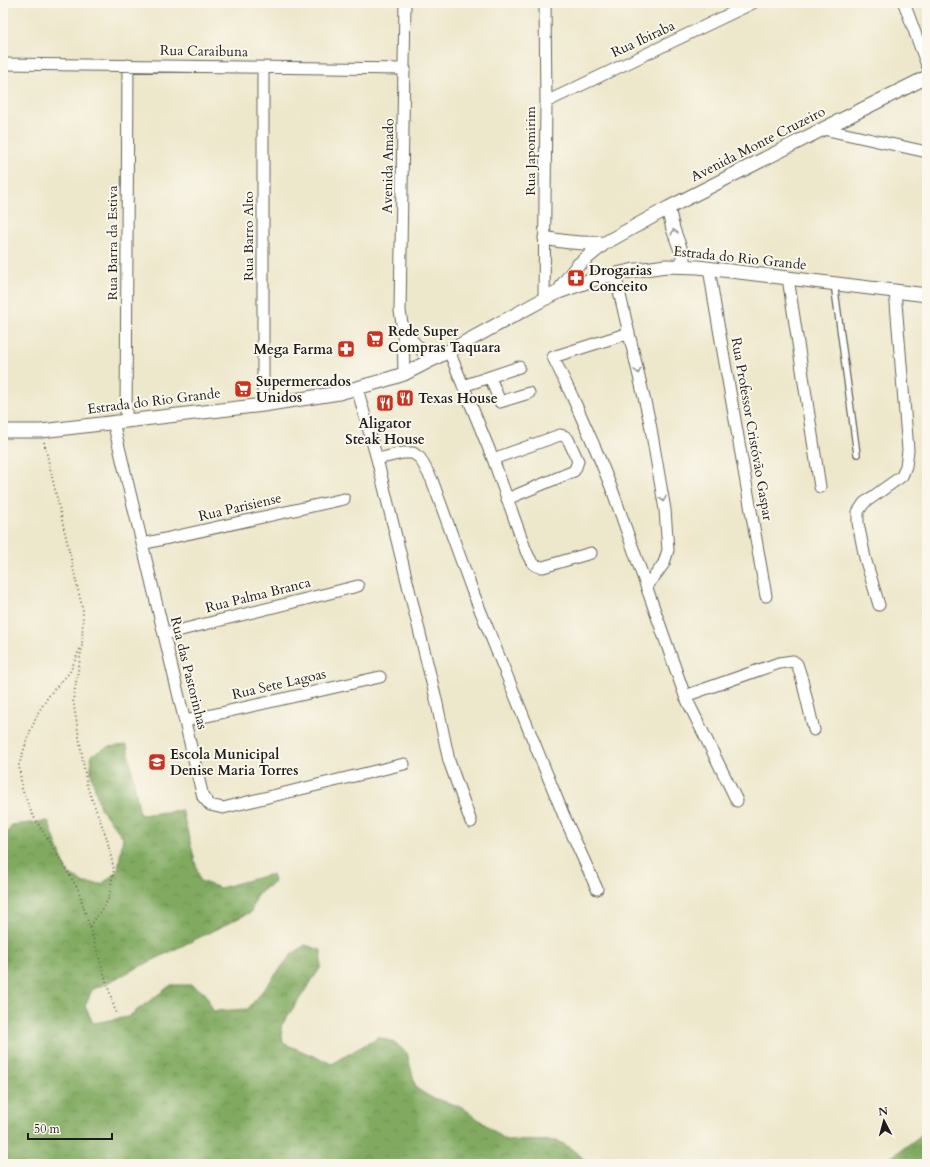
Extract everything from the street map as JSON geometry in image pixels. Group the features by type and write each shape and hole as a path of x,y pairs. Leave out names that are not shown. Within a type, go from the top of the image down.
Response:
{"street":[{"name":"Avenida Amado","path":"404,374 403,330 400,311 405,3"},
{"name":"Rua Japomirim","path":"544,299 546,102 545,3"},
{"name":"Rua Ibiraba","path":"546,102 753,3"},
{"path":"904,3 927,65"},
{"name":"Rua Caraibuna","path":"3,64 405,69"},
{"name":"Rua Barra da Estiva","path":"119,421 128,65"},
{"name":"Rua Barro Alto","path":"263,67 263,405"},
{"name":"Avenida Monte Cruzeiro","path":"559,292 578,265 605,243 668,208 927,77"},
{"path":"823,129 927,152"},
{"path":"668,208 680,261 688,261 704,267"},
{"name":"Avenida Monte Cruzeiro","path":"545,238 576,244 605,243"},
{"name":"Estrada do Rio Grande","path":"3,431 41,431 263,405 339,393 382,382 404,374 559,292 598,278 630,271 666,266 680,261"},
{"name":"Estrada do Rio Grande","path":"704,267 927,295"},
{"name":"Rua Professor Cristóvão Gaspar","path":"704,267 716,312 766,596"},
{"path":"615,274 650,423 665,510 668,550 664,563 646,586"},
{"path":"788,278 820,487"},
{"path":"879,605 865,558 858,523 858,512 864,503 902,476 906,466 908,450 895,291"},
{"path":"403,330 430,360"},
{"path":"629,334 553,357 572,396 613,492 685,696 737,801"},
{"path":"449,351 493,459 526,551 533,565 543,567 590,553"},
{"path":"463,386 519,367"},
{"path":"490,377 500,402 529,393"},
{"path":"357,388 377,459 436,699 449,761 471,822"},
{"name":"Rua das Pastorinhas","path":"119,421 142,544 203,797 210,805 223,808 404,764"},
{"path":"493,459 560,435 568,439 578,461 574,471 507,499"},
{"path":"377,459 403,453 413,453 420,458 432,480 472,590 564,816 597,889"},
{"name":"Rua Parisiense","path":"142,544 344,499"},
{"name":"Rua Palma Branca","path":"164,634 358,586"},
{"path":"685,696 779,663 793,661 797,664 801,676 814,730"},
{"name":"Rua Sete Lagoas","path":"185,720 380,676"}],"lane":[{"path":"834,283 857,454"}],"path":[{"path":"41,431 83,611 82,646 74,700 87,786 107,839 114,870 108,900 89,928"},
{"path":"82,646 70,672 50,694 38,711 19,765 22,789 32,814 78,889 116,1013"}],"green space":[{"path":"127,745 140,815 182,810 200,881 220,888 272,874 274,882 256,896 251,912 92,990 85,1006 93,1023 128,1017 171,985 192,985 206,994 213,1011 248,1009 291,955 305,945 321,950 321,967 281,1026 283,1043 332,1064 378,1037 394,1042 407,1053 416,1088 430,1097 462,1107 506,1140 558,1141 574,1150 587,1162 587,1164 3,1164 3,968 5,966 3,930 3,841 12,825 48,821 67,872 84,883 102,884 118,870 123,837 100,808 91,773 91,755 108,747"},
{"path":"927,1131 927,1164 882,1164"}],"place":[{"name":"Drogarias Conceito","path":"576,278"},
{"name":"Rede Super Compras Taquara","path":"375,339"},
{"name":"Mega Farma","path":"346,349"},
{"name":"Supermercados Unidos","path":"243,389"},
{"name":"Texas House","path":"405,398"},
{"name":"Aligator Steak House","path":"385,403"},
{"name":"Escola Municipal Denise Maria Torres","path":"157,762"}]}
